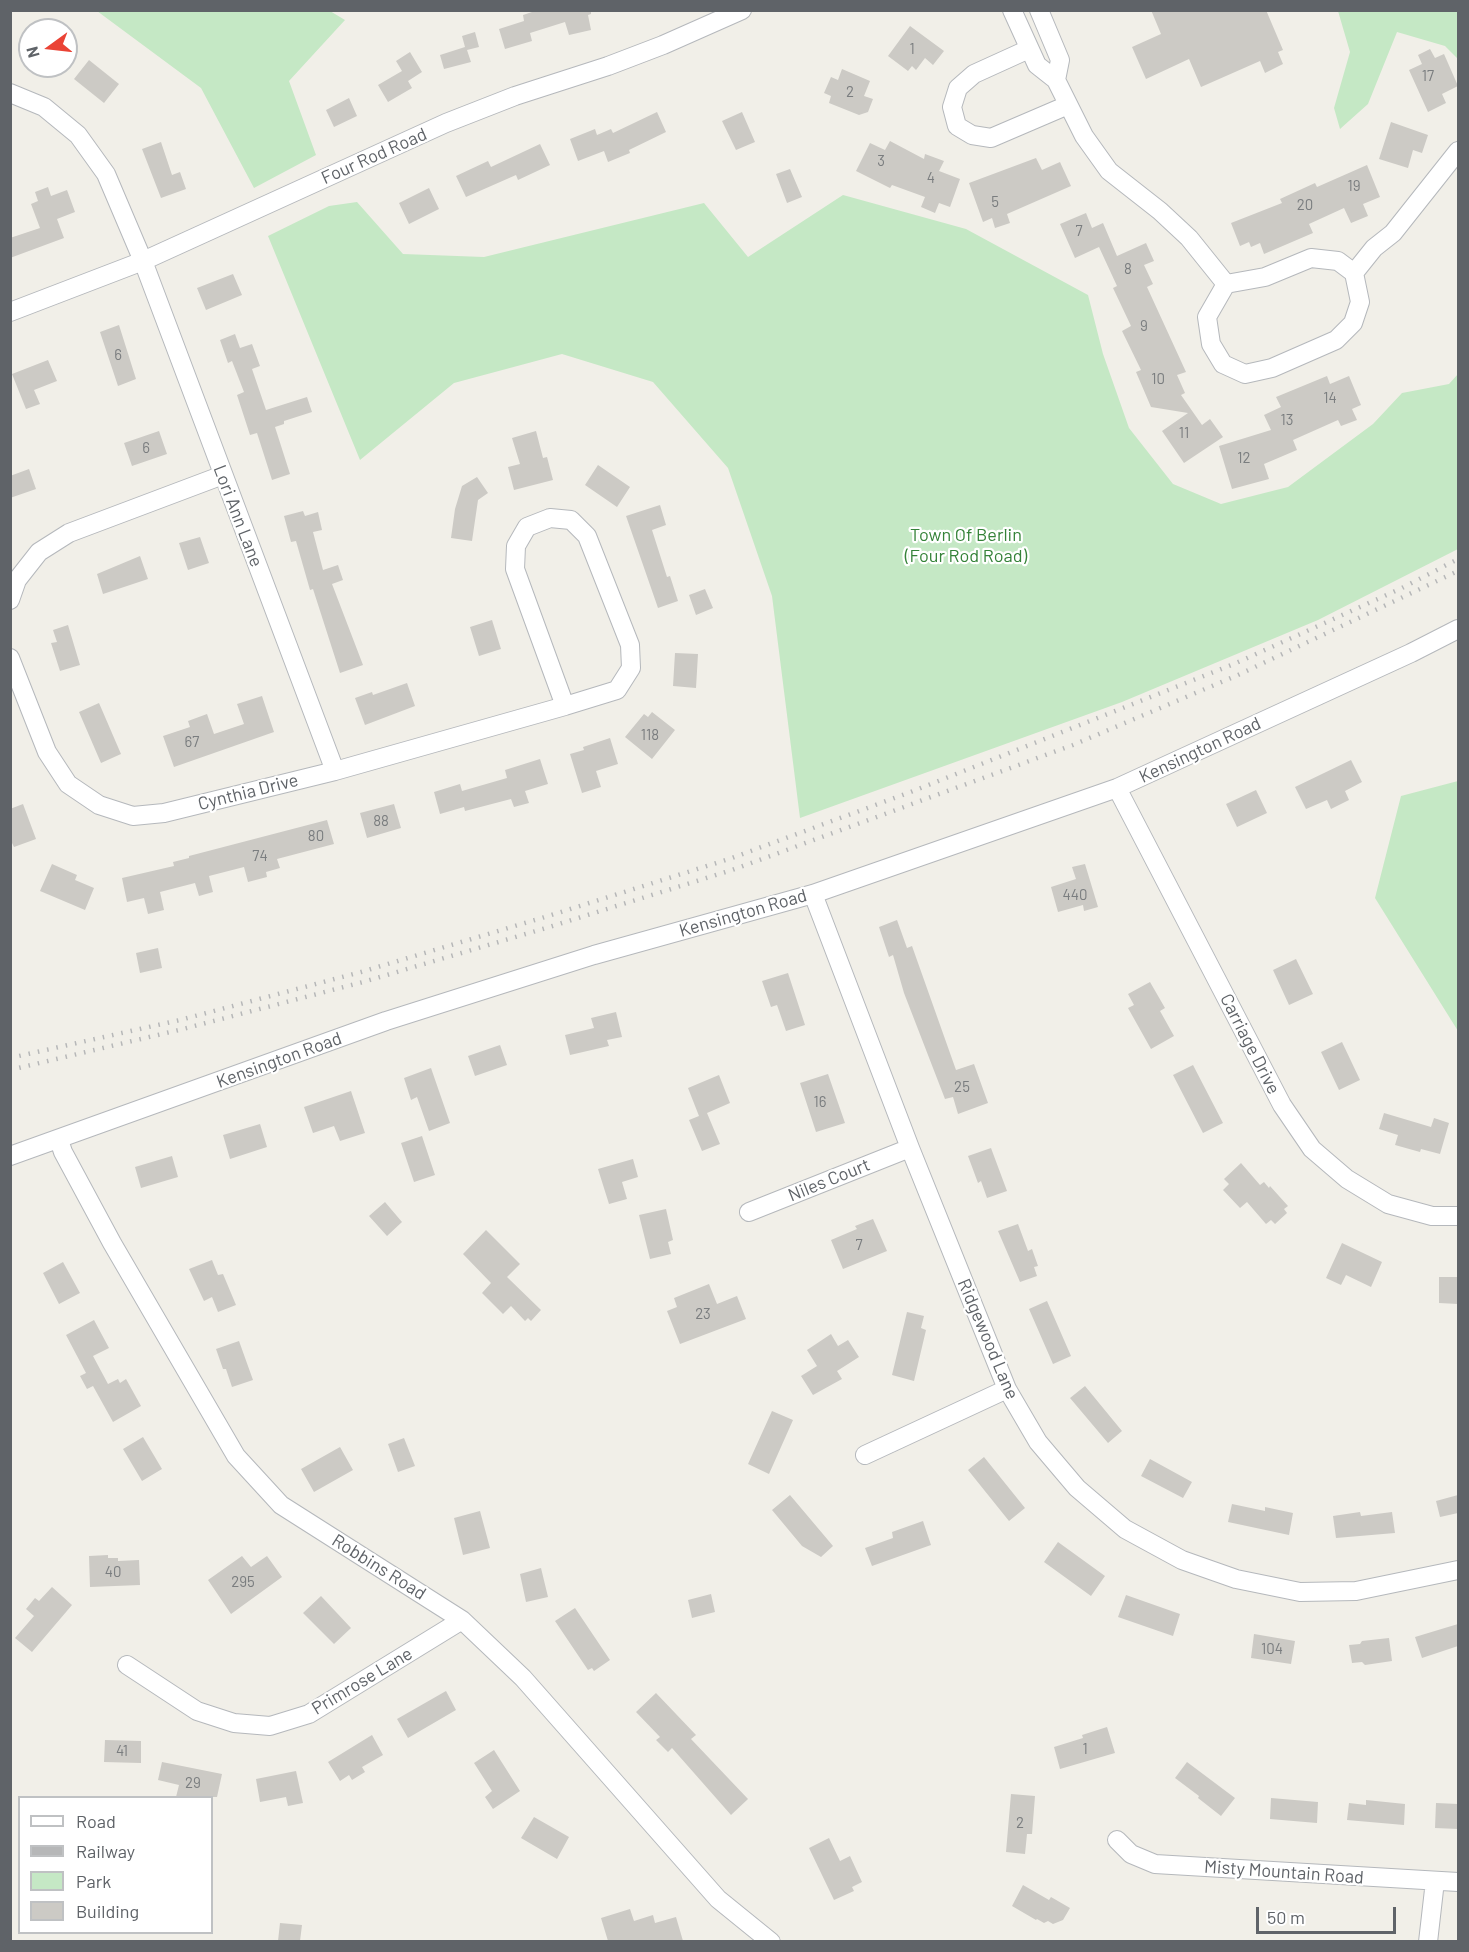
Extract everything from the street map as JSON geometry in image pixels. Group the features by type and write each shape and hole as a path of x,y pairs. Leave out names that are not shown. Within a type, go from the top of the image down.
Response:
{"street":[{"name":"Four Rod Road","path":"10,312 143,261 446,123 515,96 608,66 718,15 742,10"},
{"path":"1012,10 1036,65 1056,80 1084,136 1109,171 1160,211 1189,238 1226,284"},
{"path":"1038,10 1060,60 1056,80"},
{"path":"1029,49 974,74 958,88 952,107 957,126 972,135 991,138 1068,105"},
{"name":"Lori Ann Lane","path":"10,93 44,106 78,135 105,174 143,261 335,771"},
{"path":"1354,273 1374,248 1393,233 1416,201 1458,151"},
{"path":"1311,258 1338,261 1354,273 1360,302 1353,323 1336,340 1272,368 1245,375 1223,364 1211,344 1208,317 1226,284 1265,277 1311,258"},
{"path":"10,600 17,580 39,552 69,533 223,475"},
{"name":"Cynthia Drive","path":"10,658 47,752 68,784 99,805 133,816 164,813 335,771 565,706 617,690 631,668 630,645 587,536 571,520 550,518 527,527 516,546 515,569 565,706"},
{"name":"Kensington Road","path":"10,1156 386,1021 594,955 813,894 1117,788 1411,653 1458,629"},
{"name":"Carriage Drive","path":"1117,788 1282,1105 1312,1149 1347,1179 1388,1204 1432,1216 1458,1216"},
{"name":"Ridgewood Lane","path":"813,894 910,1148 1007,1389 1038,1442 1077,1488 1125,1528 1182,1560 1236,1579 1300,1592 1356,1591 1458,1570"},
{"name":"Robbins Road","path":"59,1140 63,1152 112,1243 236,1456 281,1505 462,1620 523,1678 718,1899 771,1941"},
{"name":"Niles Court","path":"749,1212 910,1148"},
{"path":"865,1455 1007,1389"},
{"name":"Primrose Lane","path":"127,1665 197,1711 234,1724 270,1726 309,1714 462,1620"},
{"name":"Misty Mountain Road","path":"1117,1840 1131,1854 1155,1864 1458,1882"},
{"path":"1428,1941 1435,1881"}],"green space":[{"path":"97,11 330,11 345,20 289,81 316,155 254,188 201,88"},
{"path":"1338,11 1458,11 1458,59 1445,46 1397,32 1368,104 1340,129 1334,108 1350,52"},
{"name":"Town Of Berlin (Four Rod Road)","path":"843,195 966,229 1088,295 1103,354 1129,428 1173,484 1221,504 1288,487 1373,424 1402,393 1449,384 1458,374 1458,549 1318,620 1122,702 800,818 772,596 728,468 653,382 562,354 454,383 360,460 268,236 329,206 357,202 403,254 484,257 704,203 748,257"},
{"path":"1458,781 1458,1031 1375,898 1401,796"}],"building":[{"path":"538,10 591,10 591,14 588,15 591,30 569,35 565,22 530,33 532,41 505,49 499,29 524,21 523,15"},
{"path":"1151,10 1266,10 1283,50 1278,52 1283,64 1265,73 1260,61 1201,87 1189,59 1146,79 1132,47 1161,34"},
{"path":"910,26 944,51 933,65 925,58 916,70 912,66 908,71 888,56"},
{"path":"475,32 479,47 467,50 471,62 444,69 440,55 465,47 462,36"},
{"path":"1430,49 1435,58 1444,54 1458,86 1442,94 1446,103 1428,112 1409,70 1422,64 1418,55"},
{"path":"410,52 422,72 408,81 412,88 388,102 378,85 402,71 396,61"},
{"path":"89,60 119,84 104,103 74,79 78,78 78,74"},
{"path":"842,69 870,81 864,96 873,99 868,112 859,115 829,103 831,96 824,93 831,77 838,80"},
{"path":"349,98 357,116 334,127 326,110"},
{"path":"657,112 666,132 629,150 630,153 608,162 604,151 578,161 570,139 595,129 597,135 611,129 613,133"},
{"path":"742,112 755,142 736,150 722,121"},
{"path":"1391,122 1428,135 1422,153 1413,150 1408,168 1379,159"},
{"path":"890,141 924,159 925,154 944,161 939,171 960,179 950,207 939,203 935,213 921,207 925,197 892,185 890,188 856,171 870,143 885,150"},
{"path":"161,142 172,175 180,172 186,189 161,198 142,149"},
{"path":"540,144 550,165 518,180 516,175 466,197 456,176 488,161 491,167"},
{"path":"1036,158 1042,170 1060,162 1071,186 1007,214 1010,223 995,228 992,218 983,222 969,183"},
{"path":"1367,165 1380,197 1363,204 1368,216 1351,223 1344,208 1309,224 1313,233 1264,254 1260,243 1251,247 1249,242 1240,246 1231,223 1282,203 1280,199 1315,183 1317,187"},
{"path":"790,169 802,197 787,203 776,174"},
{"path":"48,187 51,196 67,190 75,212 57,219 64,238 10,258 10,238 40,228 31,204 38,201 35,192"},
{"path":"429,188 439,209 409,224 399,203"},
{"path":"1086,213 1092,228 1103,223 1117,256 1146,243 1154,261 1144,265 1153,284 1147,287 1186,372 1177,375 1185,393 1181,395 1202,425 1210,419 1223,437 1184,463 1162,431 1188,413 1151,407 1136,372 1141,370 1122,331 1131,326 1113,288 1117,286 1099,247 1075,258 1060,224"},
{"path":"233,274 242,295 206,310 197,288"},
{"path":"119,325 136,379 118,386 100,332"},
{"path":"235,334 240,348 252,344 260,366 252,369 266,410 307,397 312,412 284,421 284,424 275,427 290,474 272,480 257,433 250,435 237,395 244,392 232,361 228,363 220,340"},
{"path":"48,360 57,381 34,390 40,404 26,409 12,374"},
{"path":"1327,376 1330,384 1349,376 1361,405 1352,409 1357,420 1341,426 1338,420 1293,440 1297,450 1264,464 1269,479 1232,489 1219,446 1271,430 1264,415 1281,407 1276,397"},
{"path":"159,431 167,454 132,466 124,443"},
{"path":"536,431 543,458 547,457 553,480 514,490 508,467 520,464 512,438"},
{"path":"598,465 630,487 617,507 585,485"},
{"path":"29,469 36,489 10,498 10,476"},
{"path":"477,477 488,493 478,500 472,541 451,538 455,509 462,486"},
{"path":"660,505 666,525 652,530 667,577 670,576 678,601 658,608 626,516"},
{"path":"303,511 305,516 318,512 322,530 313,532 323,570 338,565 343,580 332,584 363,665 340,673 313,589 310,590 296,541 291,542 284,516"},
{"path":"200,537 209,563 188,570 179,543"},
{"path":"140,556 148,579 103,594 97,574"},
{"path":"705,589 713,608 696,615 689,595"},
{"path":"492,620 501,649 479,656 470,627"},
{"path":"68,625 80,665 60,671 51,643 57,642 53,630"},
{"path":"675,653 698,654 696,688 673,686"},
{"path":"407,683 415,706 365,725 355,698 372,692 373,695"},
{"path":"262,696 274,732 174,767 163,736 190,727 188,721 207,714 214,734 244,724 237,704"},
{"path":"99,703 121,754 101,763 79,712"},
{"path":"652,712 675,730 652,759 625,737 644,714 648,717"},
{"path":"610,738 618,764 596,771 601,787 582,793 570,754"},
{"path":"540,759 548,784 525,791 529,803 514,807 511,799 465,811 464,807 440,814 434,792 460,784 462,791 507,778 505,770"},
{"path":"1351,760 1362,782 1345,791 1349,800 1331,809 1327,800 1306,809 1295,787"},
{"path":"1256,790 1267,813 1237,827 1226,804"},
{"path":"23,804 36,839 14,847 10,839 10,809"},
{"path":"394,804 401,828 367,838 360,813"},
{"path":"327,820 334,844 277,859 280,868 266,872 267,877 248,882 244,867 209,876 213,892 199,896 195,883 160,892 164,910 148,914 144,898 127,902 122,878 174,866 173,862 189,858 189,856"},
{"path":"52,864 77,875 75,880 94,888 85,910 40,891"},
{"path":"1085,864 1098,907 1084,911 1083,905 1058,912 1051,887 1076,879 1072,867"},
{"path":"897,920 907,948 912,946 956,1070 974,1064 988,1103 958,1114 953,1097 945,1099 904,993 893,955 889,957 879,927"},
{"path":"158,948 162,968 140,973 136,953"},
{"path":"1296,959 1313,994 1289,1005 1273,970"},
{"path":"788,973 805,1025 786,1031 777,1005 771,1007 762,981"},
{"path":"1150,982 1165,1008 1160,1011 1174,1036 1151,1049 1128,1008 1134,1005 1128,994"},
{"path":"616,1012 622,1037 607,1040 609,1046 570,1055 565,1035 594,1028 591,1018"},
{"path":"1342,1042 1360,1080 1339,1090 1321,1052"},
{"path":"500,1045 507,1065 475,1076 468,1056"},
{"path":"1193,1065 1223,1123 1203,1133 1173,1075"},
{"path":"431,1068 450,1123 429,1131 417,1097 411,1100 404,1078"},
{"path":"828,1074 845,1123 816,1132 800,1083"},
{"path":"719,1075 730,1103 707,1113 720,1144 702,1151 689,1120 699,1116 688,1088"},
{"path":"351,1091 365,1133 340,1141 334,1126 313,1133 304,1107"},
{"path":"1384,1113 1431,1127 1434,1118 1449,1123 1440,1154 1421,1149 1420,1152 1395,1145 1398,1135 1379,1129"},
{"path":"260,1124 267,1147 230,1159 223,1135"},
{"path":"422,1136 435,1175 414,1182 401,1143"},
{"path":"991,1148 1007,1191 987,1198 981,1181 978,1183 968,1156"},
{"path":"172,1156 178,1177 141,1188 135,1167"},
{"path":"633,1159 638,1177 622,1182 627,1199 609,1204 598,1169"},
{"path":"1241,1163 1260,1185 1264,1182 1269,1188 1270,1186 1288,1206 1284,1209 1287,1213 1275,1224 1271,1220 1266,1224 1247,1202 1240,1208 1223,1190 1229,1184 1224,1179"},
{"path":"385,1202 402,1222 387,1236 369,1216"},
{"path":"666,1209 673,1240 668,1242 671,1254 650,1259 639,1215"},
{"path":"873,1219 887,1251 843,1269 831,1240"},
{"path":"1018,1224 1028,1251 1032,1249 1038,1266 1034,1267 1037,1276 1020,1282 998,1231"},
{"path":"486,1230 520,1264 507,1277 541,1310 531,1321 528,1318 525,1321 511,1306 503,1314 482,1293 491,1283 463,1254"},
{"path":"1342,1243 1382,1262 1371,1287 1346,1275 1341,1285 1326,1278"},
{"path":"212,1260 218,1275 223,1274 236,1305 218,1312 212,1297 204,1301 189,1269"},
{"path":"63,1262 80,1293 59,1304 43,1273"},
{"path":"1439,1277 1458,1277 1458,1304 1439,1303"},
{"path":"709,1284 717,1304 737,1296 746,1319 680,1344 667,1311 677,1307 674,1298"},
{"path":"1047,1301 1071,1356 1053,1364 1029,1309"},
{"path":"907,1312 924,1316 921,1328 926,1330 914,1381 892,1375"},
{"path":"94,1320 109,1348 93,1356 108,1384 118,1379 120,1383 126,1379 141,1406 113,1422 93,1386 87,1389 80,1376 86,1373 66,1335"},
{"path":"831,1334 838,1346 848,1340 859,1357 837,1371 842,1379 813,1395 801,1376 817,1366 807,1350"},
{"path":"239,1341 253,1380 232,1387 216,1349"},
{"path":"1085,1386 1122,1431 1108,1443 1070,1398"},
{"path":"772,1411 793,1420 769,1474 748,1464"},
{"path":"143,1437 162,1469 142,1481 123,1449"},
{"path":"404,1438 415,1466 398,1472 388,1444"},
{"path":"340,1447 353,1470 314,1492 301,1469"},
{"path":"984,1457 1025,1508 1009,1521 968,1470"},
{"path":"1150,1459 1192,1482 1183,1498 1141,1476"},
{"path":"790,1495 833,1546 821,1557 802,1546 772,1510"},
{"path":"1458,1495 1458,1513 1440,1517 1436,1501"},
{"path":"1232,1504 1265,1511 1265,1507 1293,1513 1289,1535 1228,1522"},
{"path":"480,1511 490,1548 463,1555 454,1518"},
{"path":"1360,1512 1361,1516 1392,1512 1395,1533 1336,1538 1333,1516"},
{"path":"923,1521 931,1545 872,1566 865,1548 893,1538 892,1532"},
{"path":"1058,1542 1105,1576 1091,1596 1044,1562"},
{"path":"108,1555 108,1558 118,1558 118,1561 139,1560 140,1585 90,1587 89,1556"},
{"path":"242,1556 251,1567 267,1556 282,1577 231,1614 208,1580"},
{"path":"541,1568 548,1597 526,1602 520,1574"},
{"path":"52,1587 72,1605 32,1652 15,1638 34,1616 26,1609 35,1598 39,1601"},
{"path":"711,1594 715,1612 692,1618 688,1600"},
{"path":"1126,1595 1180,1614 1173,1636 1118,1617"},
{"path":"321,1596 351,1628 334,1644 303,1613"},
{"path":"575,1608 610,1660 594,1671 592,1668 588,1670 555,1621"},
{"path":"1458,1624 1458,1646 1422,1658 1415,1637"},
{"path":"1254,1634 1295,1641 1291,1664 1251,1658"},
{"path":"1389,1638 1392,1661 1365,1665 1362,1662 1352,1663 1349,1645"},
{"path":"446,1691 456,1710 408,1738 397,1719"},
{"path":"656,1693 696,1735 691,1739 748,1799 731,1815 672,1748 668,1752 656,1740 660,1737 636,1712"},
{"path":"1107,1727 1115,1753 1060,1769 1054,1747 1083,1738 1082,1735"},
{"path":"372,1735 383,1755 362,1767 365,1772 352,1780 349,1775 340,1781 328,1762"},
{"path":"105,1740 141,1741 141,1763 104,1762"},
{"path":"494,1750 520,1791 493,1809 485,1797 492,1791 474,1763"},
{"path":"162,1762 222,1774 217,1797 176,1796 179,1785 158,1780"},
{"path":"1187,1762 1235,1798 1221,1816 1175,1778"},
{"path":"296,1771 303,1803 288,1806 286,1797 260,1802 256,1779"},
{"path":"1011,1794 1035,1796 1032,1834 1027,1834 1025,1854 1006,1852"},
{"path":"1271,1798 1318,1802 1317,1823 1270,1819"},
{"path":"1366,1800 1405,1804 1404,1825 1347,1820 1349,1803 1366,1805"},
{"path":"1436,1803 1458,1804 1458,1829 1435,1828"},
{"path":"534,1817 569,1837 557,1859 521,1838"},
{"path":"829,1838 840,1861 850,1856 862,1882 852,1887 854,1891 834,1900 809,1848"},
{"path":"1023,1885 1049,1900 1051,1897 1070,1908 1063,1920 1053,1924 1048,1921 1044,1923 1012,1906"},
{"path":"630,1909 634,1921 653,1915 655,1923 676,1917 683,1941 608,1941 601,1918"},
{"path":"280,1923 302,1925 300,1941 278,1941"}],"railway":[{"path":"10,1058 180,1020 361,972 729,859 908,793 1234,664 1402,588 1458,559"},
{"path":"10,1070 183,1029 363,982 732,870 1073,745 1238,675 1458,571"}]}
